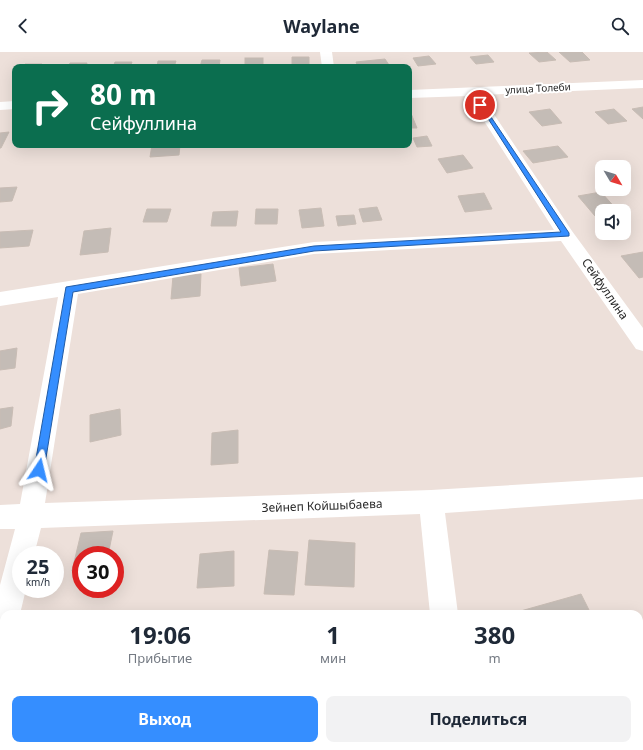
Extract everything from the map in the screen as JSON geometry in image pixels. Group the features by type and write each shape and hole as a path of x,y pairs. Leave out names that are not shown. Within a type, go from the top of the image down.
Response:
{"street":[{"path":"326,52 328,64"},
{"name":"улица Толеби","path":"412,94 643,84"},
{"name":"Сейфуллина","path":"472,92 566,235 643,343"},
{"path":"0,106 12,105"},
{"path":"0,299 314,248 566,235"},
{"path":"23,546 31,515 69,289"},
{"name":"Зейнеп Койшыбаева","path":"0,517 431,502 643,488"},
{"path":"431,502 444,610"},
{"path":"7,610 12,590"}],"building":[{"path":"547,52 556,60 539,62 529,53"},
{"path":"559,52 582,52 590,60 570,62"},
{"path":"488,55 494,62 476,64 470,57"},
{"path":"429,56 436,64 418,66 413,58"},
{"path":"292,57 309,57 309,64 292,64"},
{"path":"245,58 263,58 263,64 245,64"},
{"path":"385,59 388,64 357,64 356,62"},
{"path":"202,60 220,60 219,64 201,64"},
{"path":"158,61 176,61 175,64 158,64"},
{"path":"115,62 132,62 131,64 114,64"},
{"path":"70,63 87,63 87,64"},
{"path":"643,107 643,119 632,109"},
{"path":"550,109 562,123 542,126 529,112"},
{"path":"614,109 627,121 608,124 595,112"},
{"path":"412,116 417,128 412,128"},
{"path":"9,132 1,148 0,148 0,133"},
{"path":"427,136 432,146 417,147 413,138"},
{"path":"558,146 568,157 533,163 523,151"},
{"path":"152,148 180,148 179,155 150,157"},
{"path":"463,155 473,168 447,173 438,159"},
{"path":"17,187 12,201 0,202 0,188"},
{"path":"484,193 492,209 465,212 458,196"},
{"path":"595,193 595,196 605,196 612,204 595,204 595,216 578,196"},
{"path":"377,207 382,220 363,222 359,209"},
{"path":"321,208 324,226 302,228 299,210"},
{"path":"147,209 171,209 167,222 143,222"},
{"path":"256,209 278,209 277,224 255,224"},
{"path":"238,211 236,226 211,226 213,212"},
{"path":"354,215 356,224 338,226 336,216"},
{"path":"111,228 108,252 80,255 84,231"},
{"path":"33,230 29,246 0,248 0,232"},
{"path":"643,252 643,277 639,278 621,256"},
{"path":"273,264 276,281 241,286 239,268"},
{"path":"201,274 200,296 171,299 173,276"},
{"path":"17,348 15,368 0,370 0,351"},
{"path":"13,407 11,426 0,429 0,409"},
{"path":"120,409 121,435 90,442 90,415"},
{"path":"238,430 238,463 211,465 212,433"},
{"path":"113,531 110,546 78,546 81,533"},
{"path":"309,540 355,543 354,587 305,585"},
{"path":"269,550 298,552 294,595 264,594"},
{"path":"234,551 234,586 197,588 200,554"},
{"path":"581,594 589,610 524,610"}],"route":[{"path":"39,470 69,289 314,248 566,235 480,105"}]}
